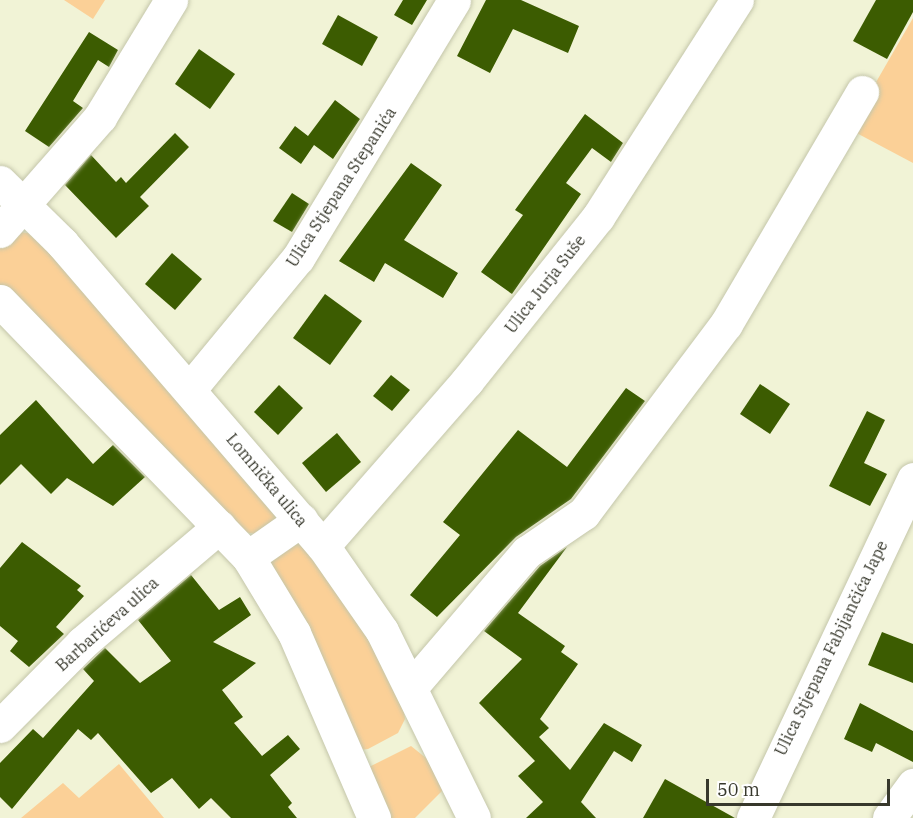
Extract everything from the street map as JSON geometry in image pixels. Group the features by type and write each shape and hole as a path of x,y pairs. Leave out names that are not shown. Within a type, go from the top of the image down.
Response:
{"street":[{"path":"0,231 11,192 100,117 171,0"},
{"name":"Ulica Stjepana Stepanića","path":"189,390 298,258 454,0"},
{"name":"Ulica Jurja Suše","path":"323,546 467,381 598,217 737,0"},
{"path":"412,686 527,552 584,513 726,324 862,92"},
{"name":"Lomnička ulica","path":"11,192 189,390 323,546 382,631 412,686 474,818"},
{"path":"0,301 248,557 294,633 374,818"},
{"name":"Ulica Stjepana Fabijančića Jape","path":"753,818 913,479"},
{"path":"248,557 301,520"},
{"name":"Barbarićeva ulica","path":"0,726 82,643 219,527"},
{"path":"889,818 913,785"}],"shaded area":[{"path":"64,0 105,0 93,19"},
{"path":"913,18 913,163 849,129"},
{"path":"12,231 35,234 279,521 256,534 244,532 0,285 0,242"},
{"path":"296,539 314,549 402,697 405,719 398,733 368,749 353,751 268,573 268,552"},
{"path":"411,746 436,766 443,790 415,818 383,818 369,767"},
{"path":"119,764 164,818 21,818 63,783 79,798"}],"building":[{"path":"403,0 427,0 412,25 394,15"},
{"path":"486,0 521,0 579,26 568,53 513,29 490,73 457,56"},
{"path":"876,0 913,0 913,12 887,59 853,41"},
{"path":"338,15 378,37 362,66 322,44"},
{"path":"89,32 118,50 109,67 98,60 73,101 83,108 49,147 25,131"},
{"path":"199,49 235,74 210,109 175,84"},
{"path":"335,100 360,119 333,159 314,145 301,164 279,148 295,126 308,136"},
{"path":"585,114 623,143 611,162 592,148 566,183 581,194 512,294 481,272 523,215 515,210"},
{"path":"175,133 189,147 140,197 149,206 116,238 65,185 91,155 116,182 121,177 126,183"},
{"path":"411,163 442,185 404,240 458,273 443,298 385,263 374,282 339,261"},
{"path":"292,193 309,204 292,232 273,221"},
{"path":"172,253 202,279 175,310 145,284"},
{"path":"325,294 362,321 330,365 293,338"},
{"path":"391,375 410,390 392,411 373,396"},
{"path":"760,384 790,404 770,434 740,414"},
{"path":"279,385 303,408 278,435 254,412"},
{"path":"626,388 645,401 571,499 516,537 437,617 410,595 460,535 443,522 518,430 567,467"},
{"path":"36,400 93,464 113,445 145,477 113,506 67,478 51,494 21,464 0,485 0,435"},
{"path":"867,411 885,420 864,463 887,474 870,506 829,486"},
{"path":"337,433 361,462 326,492 302,463"},
{"path":"22,542 81,586 77,590 84,596 56,627 64,634 29,667 10,651 18,641 0,626 0,568"},
{"path":"567,547 518,613 565,646 561,652 578,664 540,719 549,728 539,737 570,770 604,723 642,745 632,762 614,751 581,802 596,818 526,818 543,802 518,776 535,761 479,703 522,659 484,631 540,566"},
{"path":"191,575 219,610 240,597 251,615 213,642 256,663 222,690 243,717 234,723 262,756 288,735 300,749 270,775 292,803 288,807 297,818 231,818 211,798 199,809 172,778 151,793 98,733 91,740 78,729 12,809 0,797 0,763 33,729 43,738 94,681 83,669 105,648 140,683 171,661 138,620"},
{"path":"882,632 913,644 913,683 868,665"},
{"path":"860,703 913,731 913,762 876,743 872,752 844,739"},
{"path":"665,779 735,818 643,818"}]}
